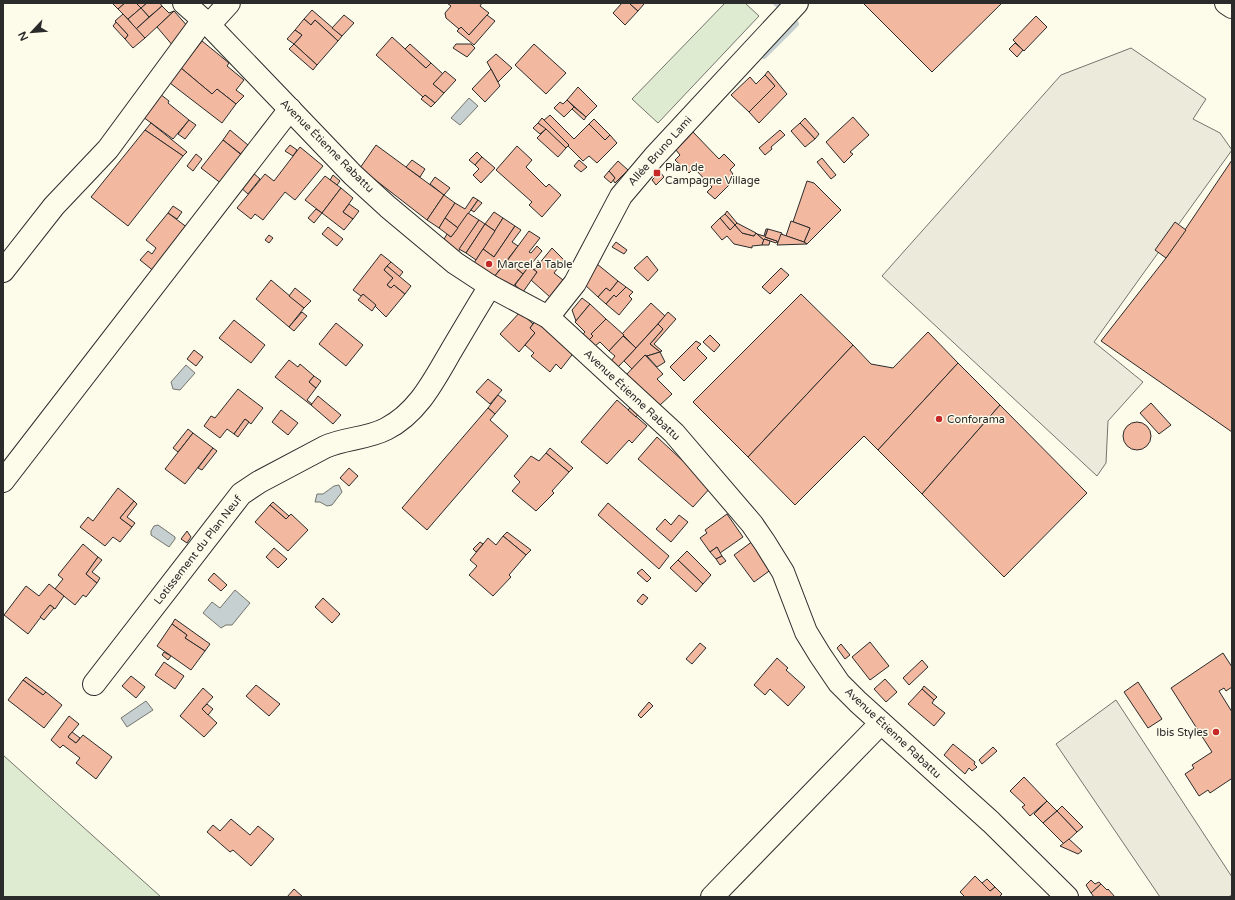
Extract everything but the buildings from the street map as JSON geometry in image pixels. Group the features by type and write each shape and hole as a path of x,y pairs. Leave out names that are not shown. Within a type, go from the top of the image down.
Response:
{"street":[{"name":"Avenue Étienne Rabattu","path":"184,3 206,22 370,191 455,263 490,286 548,317 674,432 752,524 783,572 806,632 839,682 881,723 991,822 1067,897"},
{"path":"3,272 54,206 108,149 206,22 228,3"},
{"name":"Allée Bruno Lami","path":"548,317 575,283 620,196 658,152 797,3"},
{"path":"1226,3 1232,7"},
{"path":"3,481 290,109"},
{"name":"Lotissement du Plan Neuf","path":"94,684 242,494 259,482 333,444 385,430 402,420 425,395 490,286"},
{"path":"712,897 881,723"}],"green space":[{"path":"725,3 745,3 759,16 658,123 632,99"},
{"path":"3,755 161,897 3,897"}],"shaded area":[{"path":"1131,48 1206,99 1193,119 1220,133 1232,150 1094,342 1143,382 1108,421 1106,463 1097,476 882,276 1061,75"},
{"path":"469,98 478,106 460,125 451,118"},
{"path":"186,365 195,373 180,390 173,389 171,382"},
{"path":"339,485 342,492 332,505 327,506 320,502 315,502 317,494 323,494 334,486"},
{"path":"158,525 175,537 169,547 151,535 151,531 154,526"},
{"path":"235,590 250,603 232,625 226,625 221,628 203,613 212,602 220,608"},
{"path":"1116,700 1232,877 1232,895 1228,897 1160,897 1056,744"},
{"path":"146,701 153,710 127,727 121,718"}],"waterway":[{"path":"776,3 781,7"},
{"path":"764,56 796,24 793,19"}],"place":[{"name":"Plan de Campagne Village","path":"657,173"},
{"name":"Marcel à Table","path":"489,264"},
{"name":"Conforama","path":"939,419"},
{"name":"Ibis Styles","path":"1216,732"}]}
